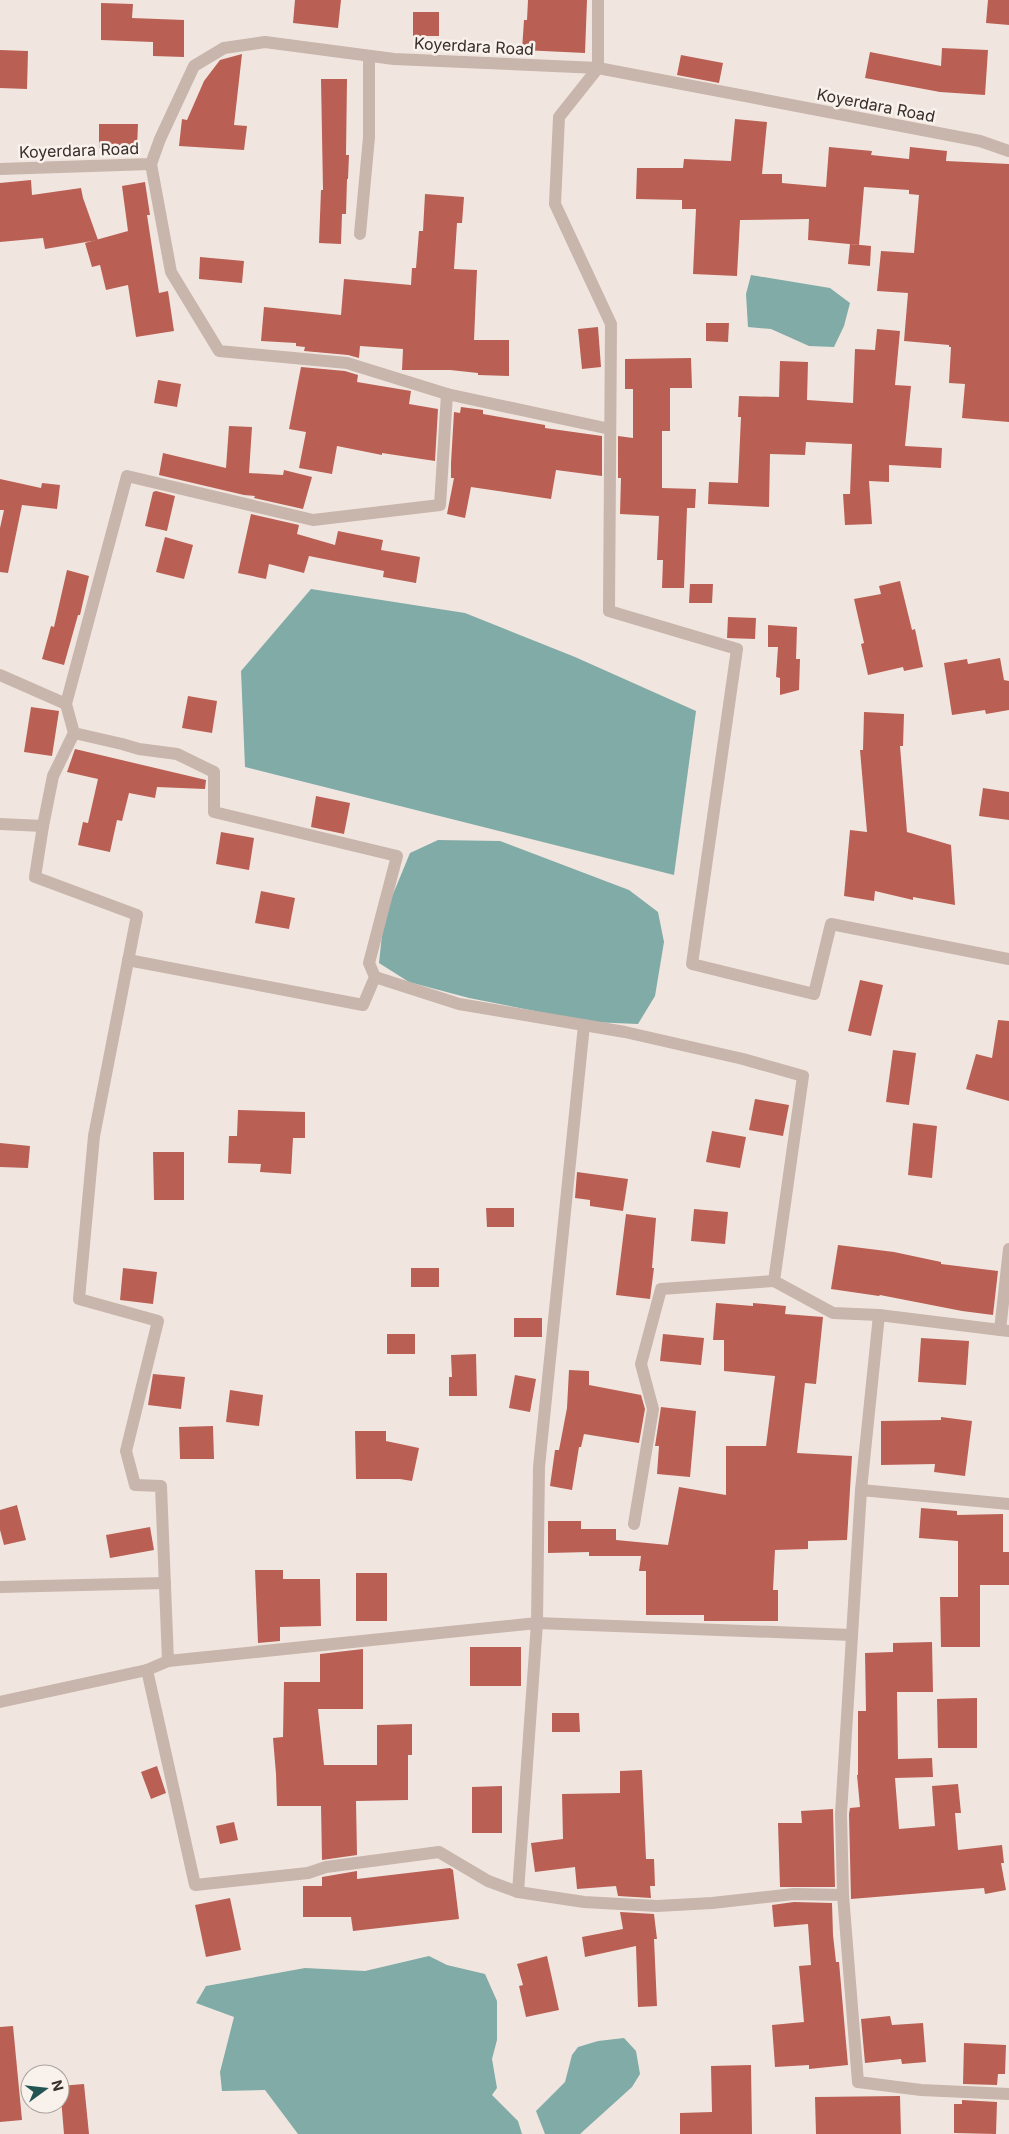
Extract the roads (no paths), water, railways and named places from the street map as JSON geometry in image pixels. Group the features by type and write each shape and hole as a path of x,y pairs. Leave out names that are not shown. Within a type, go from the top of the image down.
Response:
{"street":[{"path":"598,0 598,68 560,117 555,204 611,324 608,611 737,649 692,964 814,994 831,924 1009,960"},
{"name":"Koyerdara Road","path":"0,169 151,164 160,139 194,66 224,48 265,42 394,59 598,68 980,141 1009,151"},
{"path":"360,234 369,138 369,56"},
{"path":"151,164 171,272 219,351 347,363 447,394 610,429"},
{"path":"168,1661 161,1486 135,1485 126,1451 158,1321 79,1299 94,1136 137,915 35,877 53,776 74,733 66,704 127,476 313,520 440,505 447,394"},
{"path":"0,676 66,704"},
{"path":"74,733 122,744 139,750 177,754 214,772 214,812 397,856 369,963 374,978 363,1005 128,960"},
{"path":"0,824 43,826"},
{"path":"374,978 458,1004 625,1032 734,1057 803,1076 774,1281"},
{"path":"518,1892 537,1623 540,1467 584,1025"},
{"path":"634,1524 653,1409 642,1364 661,1289 774,1281 833,1313 879,1315 1004,1330 1009,1250"},
{"path":"879,1315 861,1490 842,1786 843,1895 858,2082 921,2090 1009,2094"},
{"path":"861,1490 1009,1504"},
{"path":"0,1587 165,1583"},
{"path":"0,1702 147,1670 168,1661 537,1623 852,1635"},
{"path":"147,1670 195,1885 308,1873 326,1867 439,1852 488,1881 518,1892 584,1902 657,1906 712,1903 794,1894 843,1895"}],"water":[{"path":"751,275 830,288 850,303 844,326 834,347 809,346 771,329 748,327 746,294"},
{"path":"311,589 465,613 575,657 696,711 674,875 245,767 241,671"},
{"path":"438,840 500,841 629,890 658,912 664,942 655,996 638,1024 591,1022 469,998 409,982 379,963 384,916 410,853"},
{"path":"429,1956 447,1965 485,1974 497,2001 497,2040 492,2059 497,2088 492,2095 518,2121 522,2134 298,2134 265,2090 222,2091 220,2072 234,2017 196,2003 206,1986 305,1968 365,1971"},
{"path":"624,2038 636,2051 640,2074 632,2087 580,2134 545,2134 536,2111 565,2082 572,2055 578,2047 598,2041"}]}
